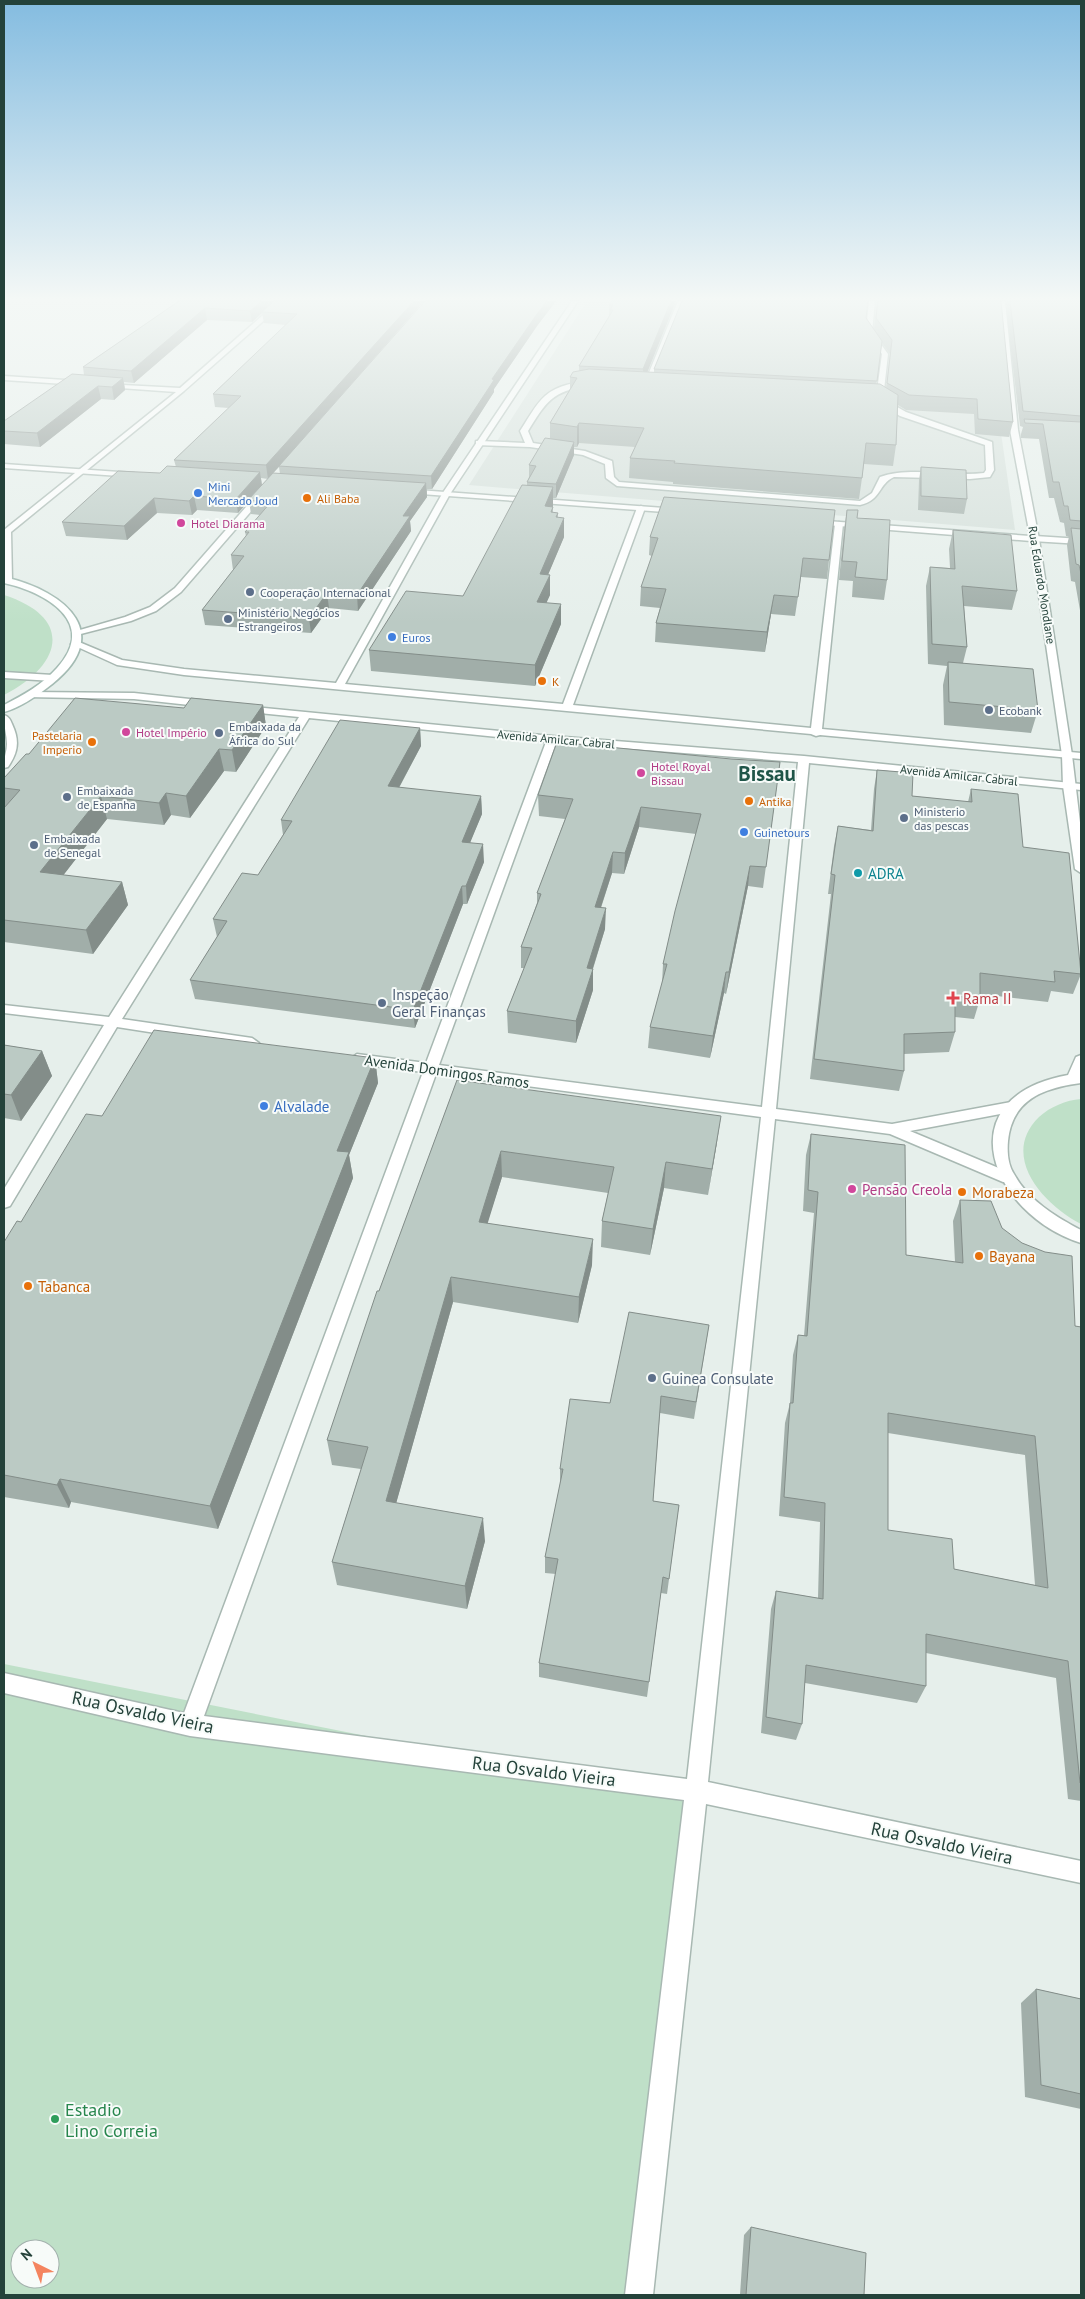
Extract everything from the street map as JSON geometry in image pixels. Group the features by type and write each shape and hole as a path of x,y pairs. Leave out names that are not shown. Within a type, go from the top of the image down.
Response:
{"street":[{"path":"4,709 30,695 53,678 68,661 76,639 76,623 63,605 40,590 6,580 5,533 160,408"},
{"path":"339,686 446,494 502,408"},
{"path":"530,445 524,431 539,408"},
{"path":"479,443 530,445 596,456 609,463 610,478 617,484 741,498 860,503 876,496 883,479 893,475 970,477 987,475 990,470 989,444 903,414 893,408"},
{"name":"Rua Eduardo Mondlane","path":"1016,408 1067,755 1069,786 1081,869"},
{"path":"4,466 139,476"},
{"path":"76,639 152,609 178,590 272,482"},
{"path":"398,491 689,512"},
{"path":"566,709 641,508"},
{"path":"802,521 1081,542"},
{"path":"816,733 839,524"},
{"name":"Avenida Amilcar Cabral","path":"76,639 120,663 184,672 816,733 1081,756"},
{"path":"4,675 53,678"},
{"name":"Avenida Amilcar Cabral","path":"30,695 134,696 305,716 804,760 1081,787"},
{"path":"4,1202 113,1022 305,716"},
{"path":"4,718 14,738 11,754 4,765"},
{"path":"190,1725 552,739"},
{"path":"639,2295 697,1791 770,1112 804,760"},
{"path":"4,1009 113,1022 267,1045"},
{"name":"Avenida Domingos Ramos","path":"344,1057 430,1070 892,1129 1008,1178"},
{"path":"1081,1060 1077,1078 1048,1084 1026,1093 1011,1107 1000,1130 1000,1157 1008,1178 1029,1203 1057,1225 1081,1237"},
{"name":"Avenida Domingos Ramos","path":"892,1129 1011,1107"},
{"name":"Rua Osvaldo Vieira","path":"4,1683 190,1725 697,1791 1081,1872"}],"shaded area":[{"path":"518,408 997,408 1015,530 469,485"}],"green space":[{"path":"4,595 27,605 42,616 50,629 52,642 48,656 38,670 24,683 4,695"},
{"path":"1081,1099 1081,1224 1053,1205 1041,1192 1031,1178 1025,1163 1023,1148 1028,1132 1039,1117 1058,1105"},
{"path":"4,1664 688,1800 632,2295 4,2295"}],"building":[{"path":"22,408 69,408 37,433 4,431 4,421"},
{"path":"228,408 317,408 266,465 174,460"},
{"path":"330,408 475,408 431,476 279,466"},
{"path":"559,408 897,408 896,445 866,443 862,478 630,458 644,428 579,423 577,427 550,423"},
{"path":"977,408 1012,408 1013,422 978,419"},
{"path":"1023,408 1081,408 1081,416 1023,411"},
{"path":"1024,419 1081,422 1081,521 1070,520 1068,506 1064,506 1059,482 1053,482 1043,424 1025,423"},
{"path":"545,438 574,442 556,484 527,482 536,466 529,465"},
{"path":"167,466 260,472 236,499 194,496 189,501 154,498 124,526 62,522 118,471 160,473"},
{"path":"921,467 966,470 967,499 921,496"},
{"path":"273,473 426,483 403,516 410,516 357,595 327,593 309,618 202,610 244,556 231,555 249,532 245,532 271,502 248,500"},
{"path":"522,485 553,487 545,506 553,507 551,512 558,513 556,517 564,518 540,574 550,575 537,602 561,604 535,665 369,650 406,591 463,596"},
{"path":"664,497 835,510 829,560 803,558 798,597 774,595 767,632 656,623 666,589 641,587 658,538 650,537"},
{"path":"847,510 858,510 857,518 890,520 887,580 855,577 857,562 842,561"},
{"path":"1071,528 1081,529 1081,574 1079,565 1076,564"},
{"path":"953,530 1011,535 1017,591 962,586 967,647 932,644 930,567 955,569"},
{"path":"948,662 1033,669 1038,710 949,702"},
{"path":"75,698 184,708 191,698 263,705 232,750 219,749 186,796 166,793 159,803 101,796 40,872 122,882 86,930 4,920 4,808 20,790 4,788 4,778 26,754 29,754"},
{"path":"340,720 420,728 388,786 481,796 462,842 483,844 466,886 462,886 413,1010 190,980 227,921 213,919 242,873 258,875 292,821 281,820"},
{"path":"557,742 780,762 766,867 750,866 729,972 726,972 713,1036 650,1027 667,964 663,964 675,911 701,814 641,807 625,853 613,852 595,907 606,908 587,968 593,969 576,1021 507,1011 532,948 521,947 541,894 537,893 573,799 538,795"},
{"path":"877,770 913,773 912,796 972,802 971,789 1018,794 1023,847 1069,853 1081,974 1054,971 1055,982 980,973 980,999 955,996 955,1032 904,1034 904,1071 814,1059 835,875 831,874 838,826 873,831"},
{"path":"154,1030 375,1058 337,1151 349,1152 210,1506 60,1479 57,1485 4,1475 4,1242 17,1221 21,1222 86,1114 102,1116"},
{"path":"4,1045 42,1051 11,1095 4,1094"},
{"path":"457,1080 721,1116 712,1169 666,1162 653,1229 602,1221 614,1167 501,1151 479,1222 593,1239 579,1297 451,1277 386,1501 483,1518 465,1586 332,1562 368,1447 327,1440 377,1291 379,1291"},
{"path":"811,1134 905,1145 906,1255 963,1263 960,1200 991,1201 1002,1228 1022,1243 1045,1252 1072,1256 1075,1326 1081,1327 1081,1784 1068,1661 926,1634 926,1686 806,1665 802,1724 766,1717 776,1591 823,1599 825,1503 784,1497 790,1403 793,1403 798,1335 807,1336 818,1192 808,1190","holes":["888,1413 1035,1436 1048,1588 954,1569 952,1539 888,1530"]},
{"path":"629,1312 709,1325 696,1402 661,1396 653,1501 679,1505 669,1579 663,1577 649,1682 539,1663 558,1559 545,1557 563,1469 560,1469 570,1399 610,1403"},
{"path":"1036,1989 1081,1999 1081,2094 1041,2085"},
{"path":"751,2227 866,2253 864,2295 746,2295"}],"place":[{"name":"Mini Mercado Joud","path":"198,493"},
{"name":"Ali Baba","path":"307,498"},
{"name":"Hotel Diarama","path":"181,523"},
{"name":"Cooperação Internacional","path":"250,592"},
{"name":"Ministério Negócios Estrangeiros","path":"228,619"},
{"name":"Euros","path":"392,637"},
{"name":"K","path":"542,681"},
{"name":"Ecobank","path":"989,710"},
{"name":"Hotel Império","path":"126,732"},
{"name":"Embaixada da África do Sul","path":"219,733"},
{"name":"Pastelaria Imperio","path":"92,742"},
{"name":"Hotel Royal Bissau","path":"641,773"},
{"name":"Embaixada de Espanha","path":"67,797"},
{"name":"Antika","path":"749,801"},
{"name":"Ministerio das pescas","path":"904,818"},
{"name":"Guinetours","path":"744,832"},
{"name":"Embaixada de Senegal","path":"34,845"},
{"name":"ADRA","path":"858,873"},
{"name":"Rama II","path":"953,998"},
{"name":"Inspeção Geral Finanças","path":"382,1003"},
{"name":"Alvalade","path":"264,1106"},
{"name":"Pensão Creola","path":"852,1189"},
{"name":"Morabeza","path":"962,1192"},
{"name":"Bayana","path":"979,1256"},
{"name":"Tabanca","path":"28,1286"},
{"name":"Guinea Consulate","path":"652,1378"},
{"name":"Estadio Lino Correia","path":"55,2119"}],"district":[{"name":"Bissau","path":"767,773"}]}
